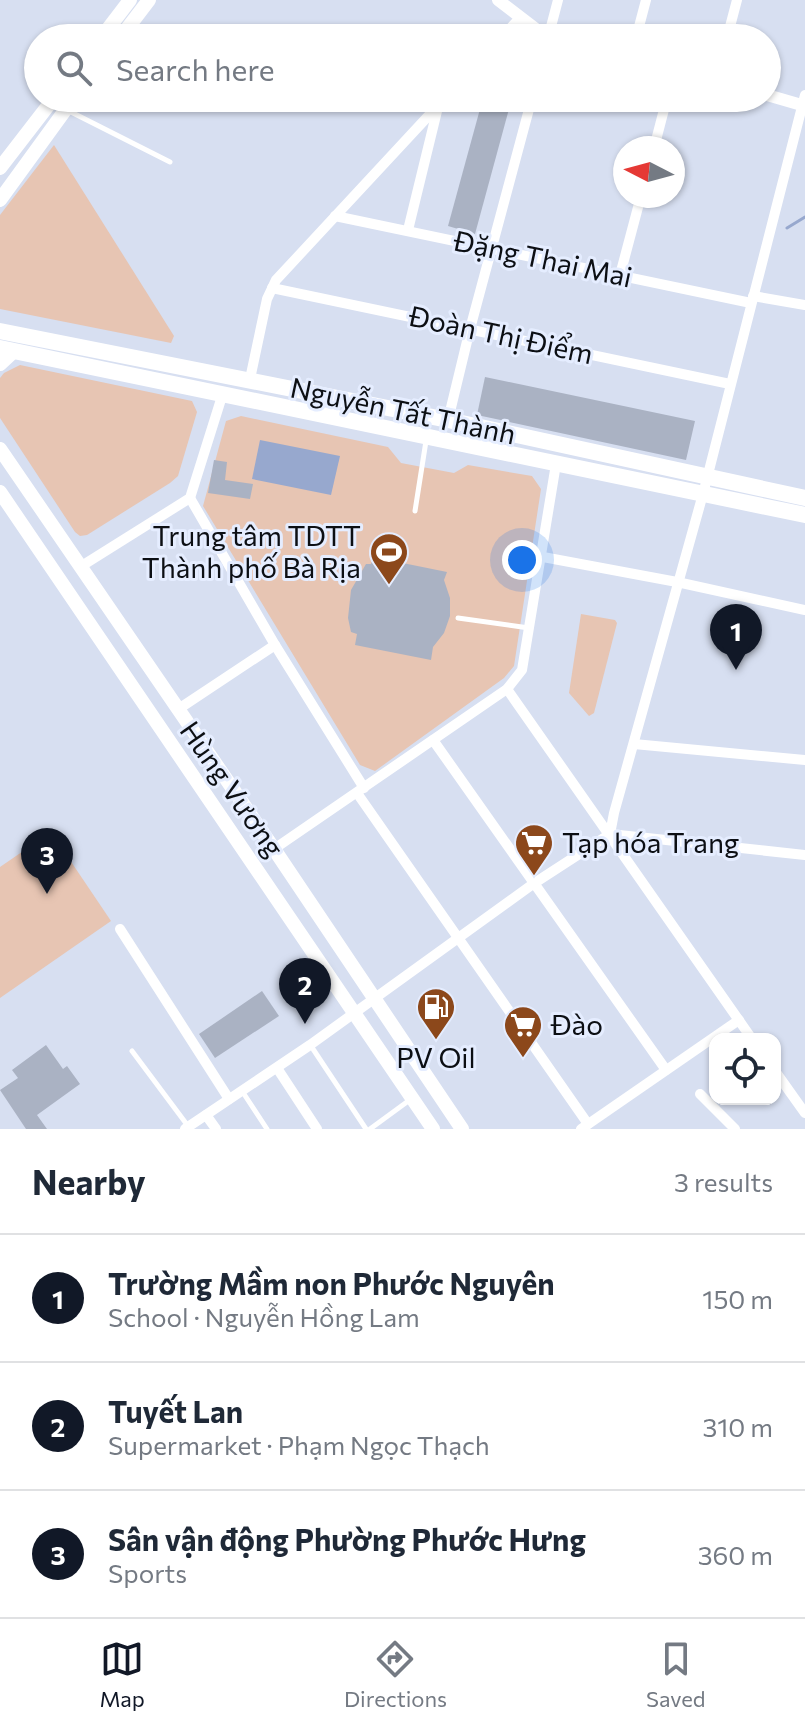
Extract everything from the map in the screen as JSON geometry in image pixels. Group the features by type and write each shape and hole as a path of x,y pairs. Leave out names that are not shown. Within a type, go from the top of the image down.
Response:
{"main road":[{"path":"112,24 130,0"},
{"path":"131,24 149,0"},
{"path":"0,168 43,112"},
{"path":"0,200 64,112"},
{"name":"Nguyễn Tất Thành","path":"0,331 448,420 805,498"},
{"path":"0,364 7,350"},
{"name":"Nguyễn Tất Thành","path":"7,350 805,515"},
{"name":"Hùng Vương","path":"0,449 462,1129"},
{"name":"Hùng Vương","path":"0,492 433,1129"}],"street":[{"path":"498,0 529,24"},
{"path":"553,24 558,0"},
{"path":"640,24 646,0"},
{"path":"731,24 737,0"},
{"path":"514,24 520,18"},
{"path":"610,834 703,494 705,476 804,102 781,98"},
{"path":"250,379 272,288 285,270 433,112"},
{"path":"408,230 439,112"},
{"path":"448,420 528,112"},
{"path":"657,136 663,112"},
{"path":"620,275 638,208"},
{"name":"Đặng Thai Mai","path":"335,216 620,275 752,299 805,305"},
{"name":"Đoàn Thị Điểm","path":"272,288 730,384"},
{"path":"80,567 190,498 223,393"},
{"path":"274,849 507,689 522,670 556,464"},
{"path":"190,498 360,790 584,1126 739,1020"},
{"path":"543,557 805,610"},
{"path":"177,710 275,645"},
{"path":"507,689 748,1033"},
{"path":"433,740 666,1070"},
{"path":"634,744 805,760"},
{"path":"187,1128 310,1045 533,884 610,834 805,855"},
{"path":"120,929 229,1099"},
{"path":"277,1068 317,1129"},
{"path":"781,1079 804,1109"},
{"path":"700,1094 735,1129"},
{"path":"206,1115 216,1129"}],"lane":[{"path":"84,112 170,162"},
{"path":"415,511 426,436"},
{"path":"458,618 530,628"},
{"path":"310,1045 368,1129 412,1099"},
{"path":"132,1051 187,1128"},
{"path":"242,1091 267,1129"}],"shaded area":[{"path":"54,145 174,336 171,343 0,309 0,215"},
{"path":"20,365 192,401 197,412 178,476 87,535 80,536 0,418 0,378"},
{"name":"Trung tâm TDTT Thành phố Bà Rịa","path":"241,416 388,447 401,463 454,473 468,465 532,476 541,489 514,666 504,678 375,771 360,765 203,506 226,421"},
{"path":"581,614 615,620 617,623 594,713 589,716 569,693"},
{"path":"51,832 111,921 0,998 0,867"}],"water":[{"path":"260,440 340,456 331,495 252,479"}],"building":[{"path":"479,112 508,112 475,234 448,226"},
{"path":"485,377 695,421 686,460 477,415"},
{"path":"214,460 227,462 225,480 253,484 250,499 208,493"},
{"path":"373,557 447,572 444,580 450,598 450,616 444,633 433,647 431,660 355,645 357,634 351,632 348,618 351,590"},
{"path":"262,991 279,1016 215,1058 199,1034"},
{"path":"46,1045 63,1069 67,1066 80,1084 37,1115 47,1129 26,1129 0,1090 18,1078 12,1070"}],"waterway":[{"path":"787,228 805,217"}],"place":[{"name":"Trung tâm TDTT Thành phố Bà Rịa","path":"389,586"},
{"name":"Trường Mầm non Phước Nguyên","path":"736,670"},
{"name":"Tạp hóa Trang","path":"534,877"},
{"name":"Sân vận động Phường Phước Hưng","path":"47,894"},
{"name":"Tuyết Lan","path":"305,1024"},
{"name":"PV Oil","path":"436,1041"},
{"name":"Đào","path":"523,1059"}]}
